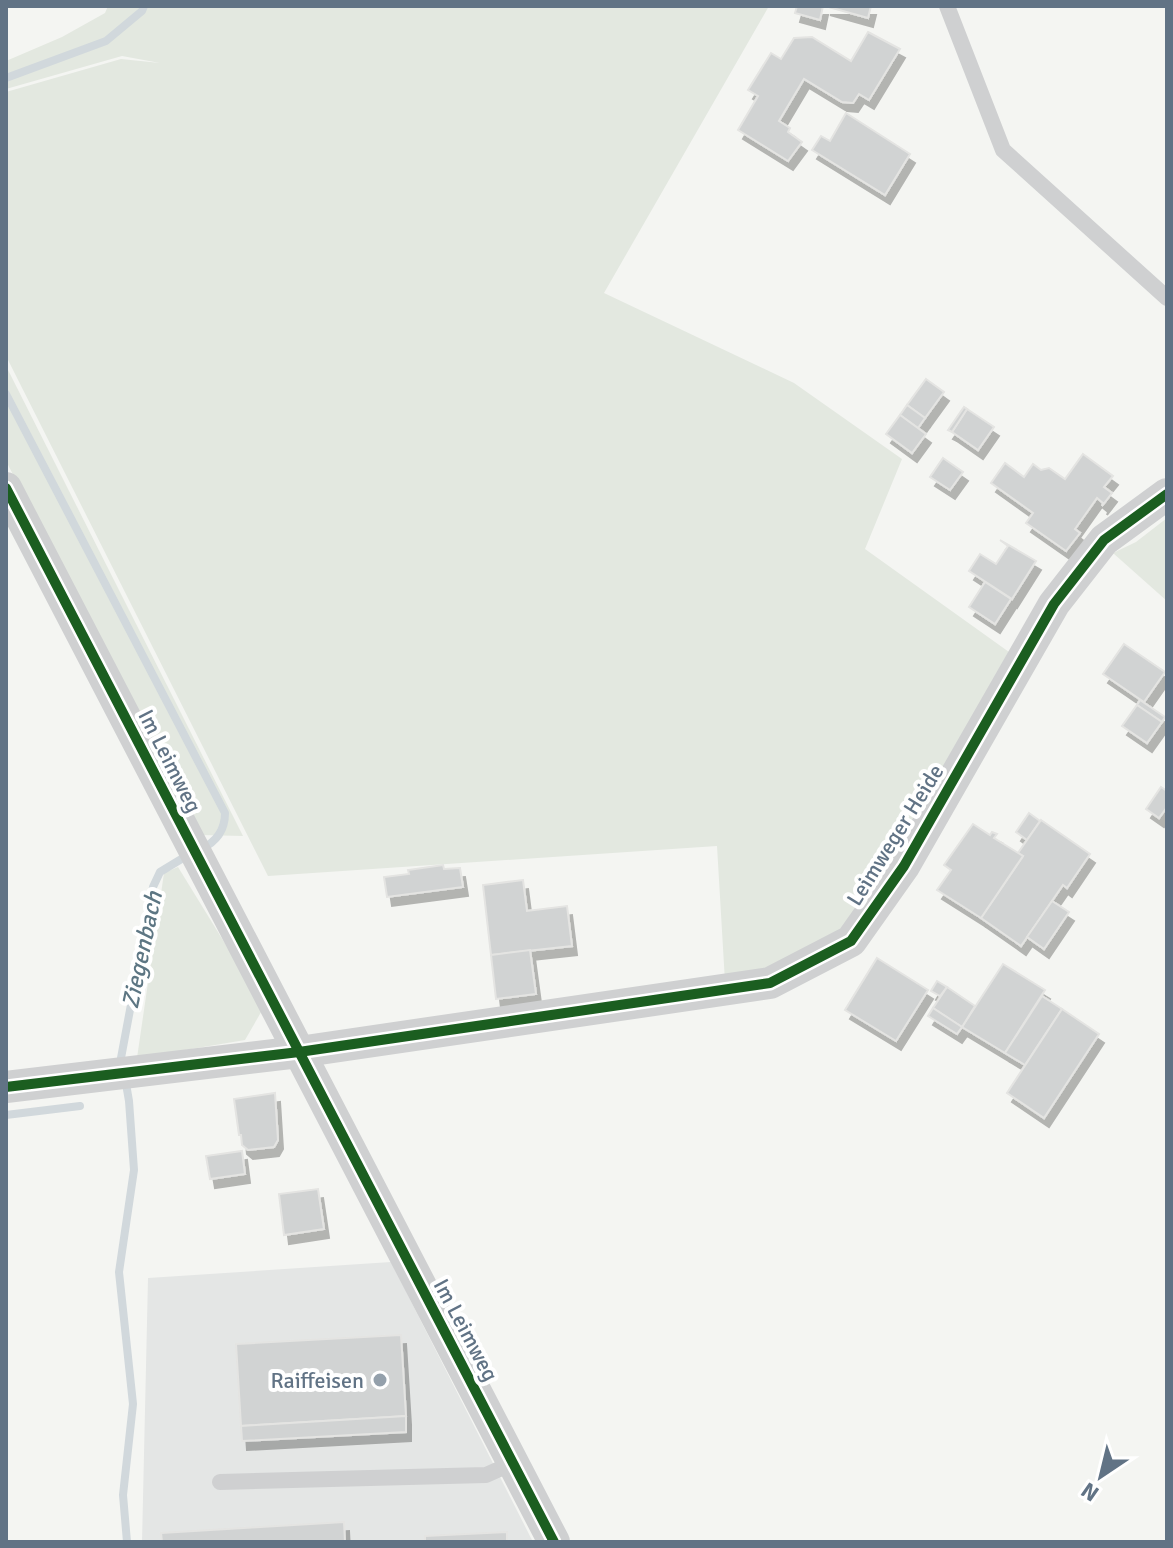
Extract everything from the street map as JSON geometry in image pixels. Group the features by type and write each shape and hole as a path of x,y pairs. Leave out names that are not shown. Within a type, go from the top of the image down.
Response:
{"street":[{"name":"Im Leimweg","path":"6,488 554,1542"},
{"name":"Leimweger Heide","path":"299,1052 770,983 851,941 904,866 1054,604 1104,540 1167,494"},
{"path":"6,1087 299,1052"}],"lane":[{"path":"947,6 1003,150 1167,298"},
{"path":"220,1482 486,1475 513,1463"}],"shaded area":[{"path":"108,6 769,6 604,293 794,383 902,459 865,549 1009,652 906,853 846,931 806,959 725,982 717,846 268,876 6,356 6,92 121,59 160,63 122,56 6,89 6,61 62,37 105,13"},
{"path":"6,366 243,836 201,835 6,461"},
{"path":"1167,518 1167,601 1113,553 1136,542"},
{"path":"178,867 264,1007 245,1040 137,1058 164,873"},
{"path":"391,1262 533,1542 142,1542 148,1278"}],"building":[{"path":"797,6 823,6 820,20 795,13"},
{"path":"825,6 871,6 868,18"},
{"path":"868,32 900,49 869,100 859,94 853,103 842,102 804,79 779,121 802,142 788,161 738,130 758,96 748,90 771,53 781,59 794,38 812,37 851,61"},
{"path":"846,113 910,154 885,195 812,150 821,136 830,141"},
{"path":"926,379 944,392 925,418 907,405"},
{"path":"907,405 925,418 918,428 900,415"},
{"path":"964,407 967,409 952,432 948,430"},
{"path":"967,409 994,427 978,450 952,432"},
{"path":"900,415 926,434 912,453 886,434"},
{"path":"1083,454 1113,476 1104,487 1112,493 1102,506 1103,503 1097,498 1075,529 1080,533 1066,551 1026,523 1033,513 991,483 1005,463 1024,477 1033,464 1041,470 1049,468 1065,479"},
{"path":"943,458 963,472 950,490 930,477"},
{"path":"1000,540 1036,561 1012,599 969,571 980,554 996,564 1008,546"},
{"path":"985,582 1011,599 995,624 969,607"},
{"path":"1124,644 1165,672 1144,702 1103,674"},
{"path":"1140,700 1165,717 1162,722 1137,705"},
{"path":"1137,705 1162,722 1147,743 1122,726"},
{"path":"1161,787 1167,791 1167,807 1159,818 1146,809"},
{"path":"1029,813 1040,821 1027,840 1016,832"},
{"path":"1041,820 1090,854 1067,888 1063,885 1021,946 981,918 1023,856 1018,853"},
{"path":"973,824 990,835 992,832 997,834 994,838 1023,856 981,918 937,890 951,870 944,865"},
{"path":"443,865 444,869 460,868 463,887 387,897 384,877"},
{"path":"523,880 527,911 567,906 572,946 491,955 483,885"},
{"path":"1052,901 1069,912 1044,949 1027,937"},
{"path":"530,950 536,994 496,999 491,955"},
{"path":"877,958 928,990 896,1041 845,1010"},
{"path":"1003,964 1045,990 1005,1053 962,1027"},
{"path":"937,981 947,987 940,996 931,991"},
{"path":"947,987 975,1006 962,1027 933,1008"},
{"path":"1042,996 1062,1009 1025,1065 1005,1053"},
{"path":"933,1008 962,1027 957,1034 928,1016"},
{"path":"1062,1009 1099,1034 1044,1118 1007,1093"},
{"path":"275,1093 278,1140 274,1147 248,1150 242,1145 239,1135 234,1099"},
{"path":"242,1151 245,1174 210,1179 206,1156"},
{"path":"318,1189 324,1229 284,1235 279,1194"},
{"path":"401,1335 406,1416 241,1426 236,1344"},
{"path":"406,1416 406,1432 242,1441 241,1426"},
{"path":"344,1522 345,1542 162,1542 161,1533"},
{"path":"507,1532 507,1542 425,1542 425,1536"}],"waterway":[{"name":"Ziegenbach","path":"6,78 106,41 144,6"},
{"name":"Ziegenbach","path":"6,394 225,813 219,835 201,849"},
{"name":"Ziegenbach","path":"122,1065 153,887 160,872 188,855"},
{"name":"Ziegenbach","path":"125,1078 134,1170 119,1272 133,1404 123,1495 127,1542"},
{"path":"6,1115 80,1106"}],"cycle path":[{"path":"6,488 554,1542"},
{"path":"6,1087 299,1052 770,983 851,941 904,866 1054,604 1104,540 1167,494"}],"place":[{"name":"Raiffeisen","path":"380,1380"}]}
